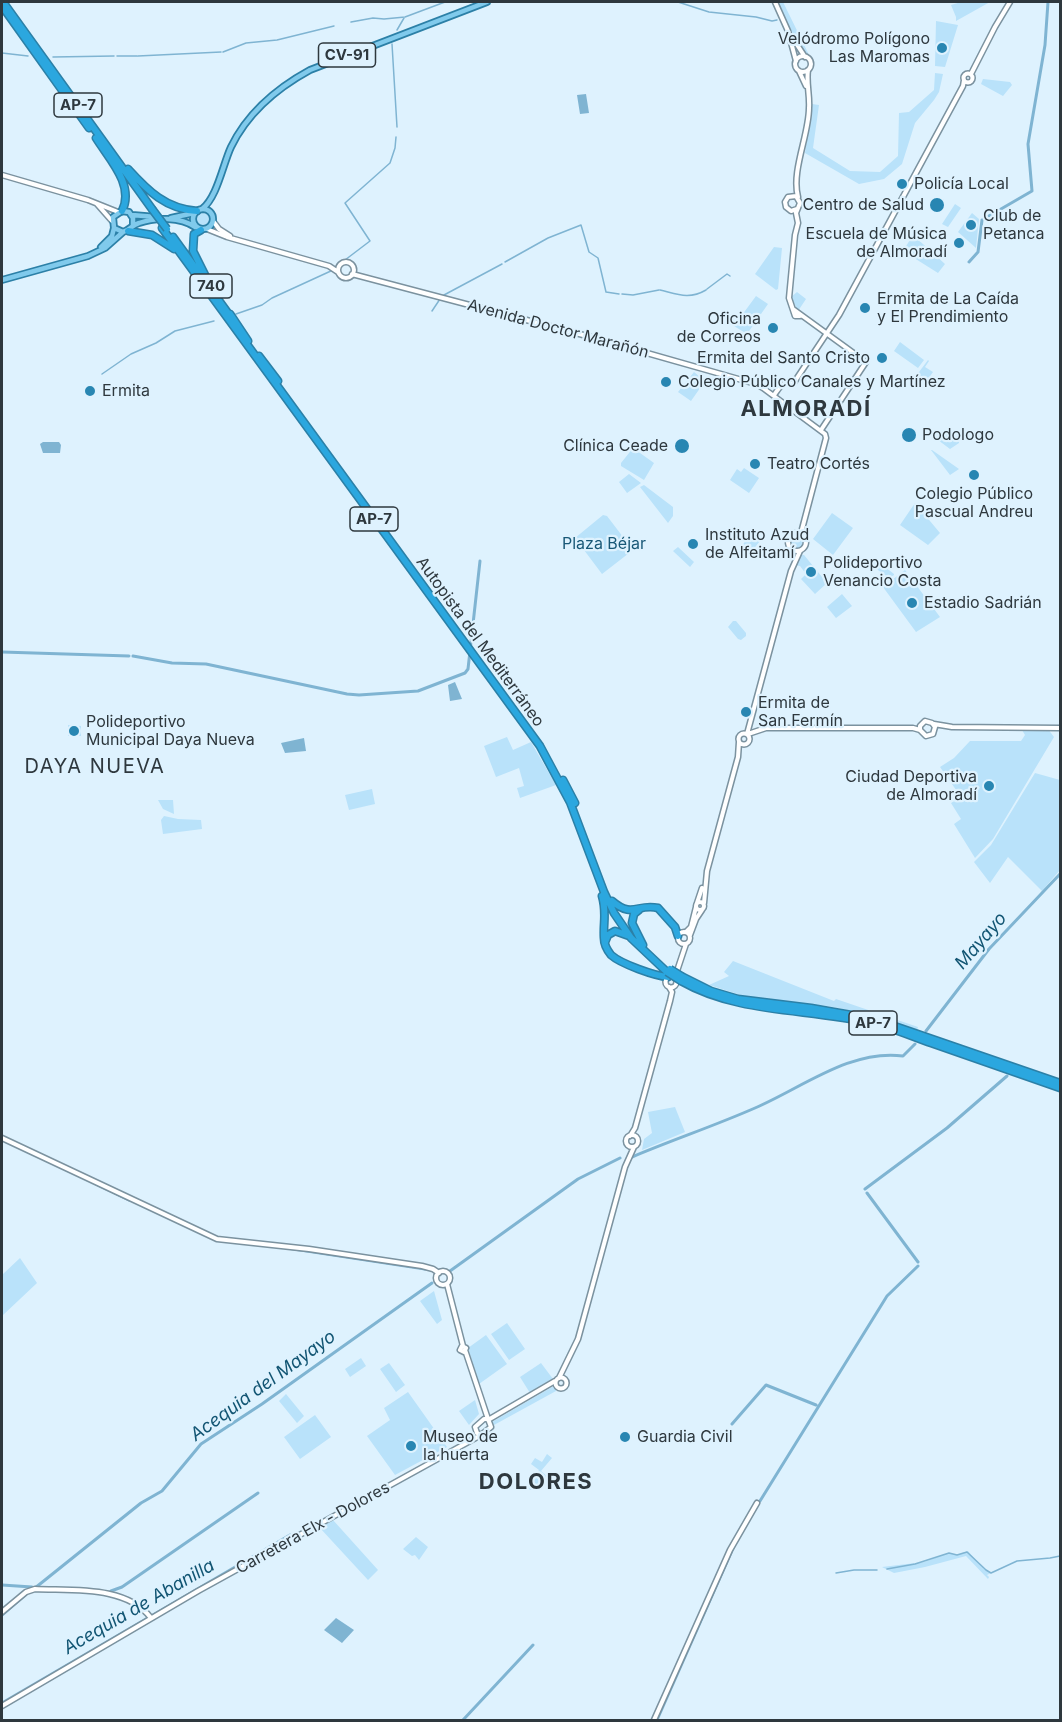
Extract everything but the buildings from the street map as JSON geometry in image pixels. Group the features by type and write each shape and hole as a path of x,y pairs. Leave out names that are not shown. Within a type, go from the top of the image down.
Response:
{"highway":[{"name":"Autopista del Mediterráneo","path":"3,2 164,229 248,341 540,746 574,811 609,903 631,938 672,978 699,992 760,1008 807,1012 872,1023 1060,1088"},
{"name":"Autopista del Mediterráneo","path":"2,6 96,138 150,209"},
{"path":"96,138 122,178 125,203 120,211"},
{"path":"107,147 158,198 173,206 198,211"},
{"name":"740","path":"201,228 193,236 192,246 195,255 213,290 248,341"},
{"path":"128,229 152,235 179,253"},
{"name":"Autopista del Mediterráneo","path":"164,229 179,253 544,746 570,793 612,901 628,927 672,978 745,1000 874,1019 1060,1083"},
{"path":"596,873 606,908 605,943 609,952 615,958 659,976 672,978"},
{"path":"612,901 624,910 658,908 684,934"},
{"path":"641,909 634,914 632,923 644,945"},
{"path":"605,943 608,935 615,931 631,938"}],"main road":[{"name":"CV-91","path":"198,211 208,204 232,145 244,124 274,92 310,70 487,2"},
{"path":"776,2 793,39 811,63 808,70 809,111 796,181 785,203 795,219 796,229"},
{"path":"776,2 788,31 796,61 795,66 808,92"},
{"path":"965,83 963,76 970,72 1011,2"},
{"path":"796,61 805,57"},
{"path":"798,70 804,72 808,70"},
{"path":"774,395 782,384 787,382 793,384 826,334 965,83 972,80 970,72"},
{"path":"2,176 88,200 131,215 172,218 198,211 208,211 223,232 250,244"},
{"path":"796,181 800,205 797,209 789,298 795,316 801,316"},
{"name":"CV-91","path":"213,219 214,190"},
{"path":"789,196 799,199"},
{"path":"88,200 100,206 112,221 114,228 112,236 106,243 88,256"},
{"path":"789,210 797,209"},
{"path":"112,221 120,211"},
{"path":"198,211 192,222 201,228"},
{"path":"128,229 131,215"},
{"path":"201,228 213,219"},
{"path":"2,280 88,256 105,248 128,229 146,221 166,220 182,221 227,237 329,266 344,278 353,272 352,265 348,262 329,266"},
{"path":"114,228 128,229"},
{"path":"338,272 340,265"},
{"name":"Avenida Doctor Marañón","path":"353,272 756,384 774,395 826,436 800,533"},
{"path":"793,309 866,363 821,430"},
{"path":"800,533 807,542 805,548 797,551 790,547 788,541 792,535 800,533"},
{"path":"684,944 678,940 691,927 738,757 744,744 748,742 747,735 797,551"},
{"path":"900,728 921,725 928,721 933,724 956,727 1060,728"},
{"path":"933,724 934,731"},
{"path":"920,730 921,725"},
{"path":"738,757 738,738 774,728 900,728 920,730 926,736 934,731 956,727"},
{"path":"739,742 744,744"},
{"path":"684,934 704,907 707,871"},
{"path":"697,905 704,903"},
{"path":"697,905 702,910"},
{"path":"557,1382 578,1339 625,1167 638,1143 635,1136 672,978 681,964 684,944 689,941 684,934"},
{"path":"625,1167 626,1140 635,1128 670,1001 672,978"},
{"path":"630,1136 635,1136"},
{"path":"2,1138 217,1239 422,1266 448,1274 450,1280 445,1284"},
{"path":"627,1145 634,1147"},
{"path":"439,1273 436,1281 445,1284"},
{"path":"445,1284 464,1350 489,1421 490,1428 482,1435 475,1430"},
{"path":"557,1382 560,1389 565,1387 565,1369"},
{"path":"482,1420 489,1421 564,1379"},
{"path":"470,1442 485,1410"},
{"name":"Carretera Elx - Dolores","path":"2,1706 321,1522 482,1435"},
{"path":"654,1720 730,1550 757,1503"},
{"path":"2,1612 26,1592 35,1589 108,1593 142,1608 151,1618"}],"green space":[{"path":"778,2 783,2 812,61 796,40"},
{"path":"961,2 990,2 956,21 951,5"},
{"path":"936,21 958,25 945,67 935,66"},
{"path":"935,73 943,74 939,92 915,123 902,164 884,179 859,184 805,153 812,104 819,105 813,148 850,171 880,172 898,156 899,113 909,112 934,90"},
{"path":"983,79 1010,82 1012,85 1003,96 981,84"},
{"path":"955,204 961,208 948,227 942,224"},
{"path":"199,211 205,211 210,219 208,225 199,227 194,222 194,216"},
{"name":"Club de Petanca","path":"972,213 979,219 976,248 958,232"},
{"path":"913,235 945,264 938,273 903,251"},
{"path":"774,247 782,248 778,289 776,290 755,274"},
{"path":"797,292 806,299 798,311 791,297"},
{"path":"756,296 768,304 747,334 734,326"},
{"path":"900,342 924,360 918,368 894,351"},
{"path":"928,360 925,367 933,372 923,386 913,380"},
{"path":"694,372 705,381 691,401 678,392"},
{"path":"944,432 959,443 950,449 938,440"},
{"path":"633,448 654,463 644,480 621,466"},
{"path":"932,450 959,469 950,475"},
{"path":"744,468 759,478 749,493 730,480 737,469 741,472"},
{"path":"629,474 641,483 627,493 619,482"},
{"path":"644,485 673,507 673,516 668,523 640,487"},
{"path":"915,503 940,533 928,545 900,525"},
{"path":"832,513 853,528 833,555 813,539"},
{"name":"Plaza Béjar","path":"603,515 607,516 633,550 602,574 575,538"},
{"path":"750,534 760,541 748,556 740,549"},
{"path":"797,534 805,542 797,550 789,542"},
{"path":"678,547 694,562 690,567 673,551"},
{"name":"Polideportivo Venancio Costa","path":"800,555 804,555 827,583 815,594 801,579 806,574 800,566 795,565"},
{"path":"875,559 894,575 889,578 871,565"},
{"name":"Estadio Sadrián","path":"905,570 940,617 916,632 883,587"},
{"path":"842,594 852,606 836,618 827,607"},
{"path":"736,621 746,633 741,640 728,627"},
{"name":"Polideportivo Municipal Daya Nueva","path":"68,725 81,726 81,736 68,736"},
{"name":"Ciudad Deportiva de Almoradí","path":"1048,729 1054,737 993,839 975,858 954,824 961,819 951,803 961,797 940,767 954,758 970,741 1021,741 1025,735 1022,730"},
{"path":"507,737 513,750 531,742 556,785 520,798 517,788 524,786 519,768 496,777 484,746"},
{"path":"1035,773 1060,780 1060,870 1042,891 1008,857 990,883 974,862 991,845"},
{"path":"372,789 375,804 349,810 345,795"},
{"path":"158,800 173,800 174,814 163,809"},
{"path":"164,816 201,820 202,829 163,834 161,820"},
{"path":"733,961 834,1001 836,999 918,1027 917,1030 858,1012 827,1006 750,998 709,985 729,976 724,972"},
{"path":"675,1107 685,1132 642,1150 644,1139 652,1133 648,1112"},
{"path":"20,1258 37,1283 2,1316 2,1275"},
{"path":"434,1291 442,1320 437,1324 420,1301"},
{"path":"507,1323 525,1349 509,1360 491,1334"},
{"path":"486,1335 507,1364 479,1384 468,1348"},
{"path":"361,1358 366,1366 350,1377 345,1369"},
{"path":"389,1363 405,1385 396,1392 380,1369"},
{"path":"541,1363 553,1379 551,1383 530,1393 520,1377"},
{"path":"552,1387 556,1388 556,1391 494,1425 492,1422"},
{"path":"408,1392 447,1447 395,1475 367,1436 390,1420 384,1408"},
{"path":"286,1394 304,1416 297,1423 279,1401"},
{"path":"475,1400 479,1414 469,1425 459,1411"},
{"path":"315,1415 331,1437 300,1459 284,1437"},
{"path":"547,1454 552,1458 541,1471 547,1476 535,1489 530,1490 527,1486 539,1470 531,1464 535,1458 542,1462"},
{"path":"333,1520 378,1570 368,1580 320,1528"},
{"path":"416,1537 428,1547 419,1560 415,1555 412,1556 403,1549"},
{"path":"968,1551 984,1569 991,1573 987,1575 988,1579 966,1556 894,1573 882,1567 924,1562 949,1553 956,1555"}],"shaded area":[{"path":"586,94 589,113 580,114 577,95"},
{"path":"59,442 60,453 43,453 40,444"},
{"path":"455,682 462,699 450,701 448,685"},
{"path":"304,738 306,751 285,753 281,743"},
{"path":"336,1618 354,1630 342,1643 324,1630"}],"waterway":[{"path":"351,22 373,18 405,17 445,2"},
{"path":"678,2 709,12 777,20"},
{"path":"969,262 978,252 982,220 1032,191 1028,144 1045,45 1048,2"},
{"path":"397,30 404,18"},
{"path":"223,52 246,43 277,40 334,26"},
{"path":"392,44 397,127"},
{"path":"138,56 221,52"},
{"path":"2,53 28,56"},
{"path":"53,57 114,56"},
{"path":"117,56 137,56"},
{"path":"345,260 370,241 345,203 390,163 396,137"},
{"path":"505,262 548,238 581,225 589,252 598,258 606,292 619,294"},
{"path":"444,295 502,264"},
{"path":"236,314 262,305 272,298 333,270"},
{"path":"707,289 727,274 730,276"},
{"path":"622,294 633,295 659,290"},
{"path":"660,290 688,295 706,290"},
{"path":"432,311 440,299"},
{"path":"102,374 131,354 156,343 175,331 214,321"},
{"path":"133,656 172,663 206,664 347,694 418,691 465,673 468,669 480,561"},
{"path":"2,652 129,656"},
{"name":"Mayayo","path":"926,1031 989,949 1060,874"},
{"path":"632,1157 755,1108 845,1064 883,1055 903,1056 915,1044"},
{"path":"865,1189 947,1128 1007,1076"},
{"path":"450,1271 578,1179 620,1158"},
{"path":"96,1184 129,1200"},
{"path":"867,1193 918,1262"},
{"path":"287,1248 425,1269"},
{"path":"760,1501 887,1296 918,1266"},
{"name":"Acequia del Mayayo","path":"35,1588 141,1503 162,1491 201,1444 262,1404 432,1283"},
{"path":"732,1424 766,1385 816,1405"},
{"path":"111,1591 122,1587 258,1493"},
{"name":"Acequia de Abanilla","path":"2,1703 290,1535"},
{"path":"657,1720 734,1546"},
{"path":"887,1569 915,1564 949,1553 957,1555 967,1552 991,1573 1017,1561 1060,1556"},
{"path":"836,1573 877,1570"},
{"path":"2,1585 32,1587"},
{"name":"Acequia del Mayayo","path":"2,1615 26,1594"},
{"path":"463,1720 533,1645"}],"place":[{"name":"Velódromo Polígono Las Maromas","path":"942,48"},
{"name":"Policía Local","path":"902,184"},
{"name":"Centro de Salud","path":"937,205"},
{"name":"Club de Petanca","path":"971,225"},
{"name":"Escuela de Música de Almoradí","path":"959,243"},
{"name":"Ermita de La Caída y El Prendimiento","path":"865,308"},
{"name":"Oficina de Correos","path":"773,328"},
{"name":"Ermita del Santo Cristo","path":"882,358"},
{"name":"Colegio Público Canales y Martínez","path":"666,382"},
{"name":"Ermita","path":"90,391"},
{"name":"Podologo","path":"909,435"},
{"name":"Clínica Ceade","path":"682,446"},
{"name":"Teatro Cortés","path":"755,464"},
{"name":"Colegio Público Pascual Andreu","path":"974,475"},
{"name":"Instituto Azud de Alfeitamí","path":"693,544"},
{"name":"Polideportivo Venancio Costa","path":"811,572"},
{"name":"Estadio Sadrián","path":"912,603"},
{"name":"Ermita de San Fermín","path":"746,712"},
{"name":"Polideportivo Municipal Daya Nueva","path":"74,731"},
{"name":"Ciudad Deportiva de Almoradí","path":"989,786"},
{"name":"Guardia Civil","path":"625,1437"},
{"name":"Museo de la huerta","path":"411,1446"}],"district":[{"name":"ALMORADÍ","path":"806,409"},
{"name":"DAYA NUEVA","path":"95,767"},
{"name":"DOLORES","path":"536,1482"}]}
